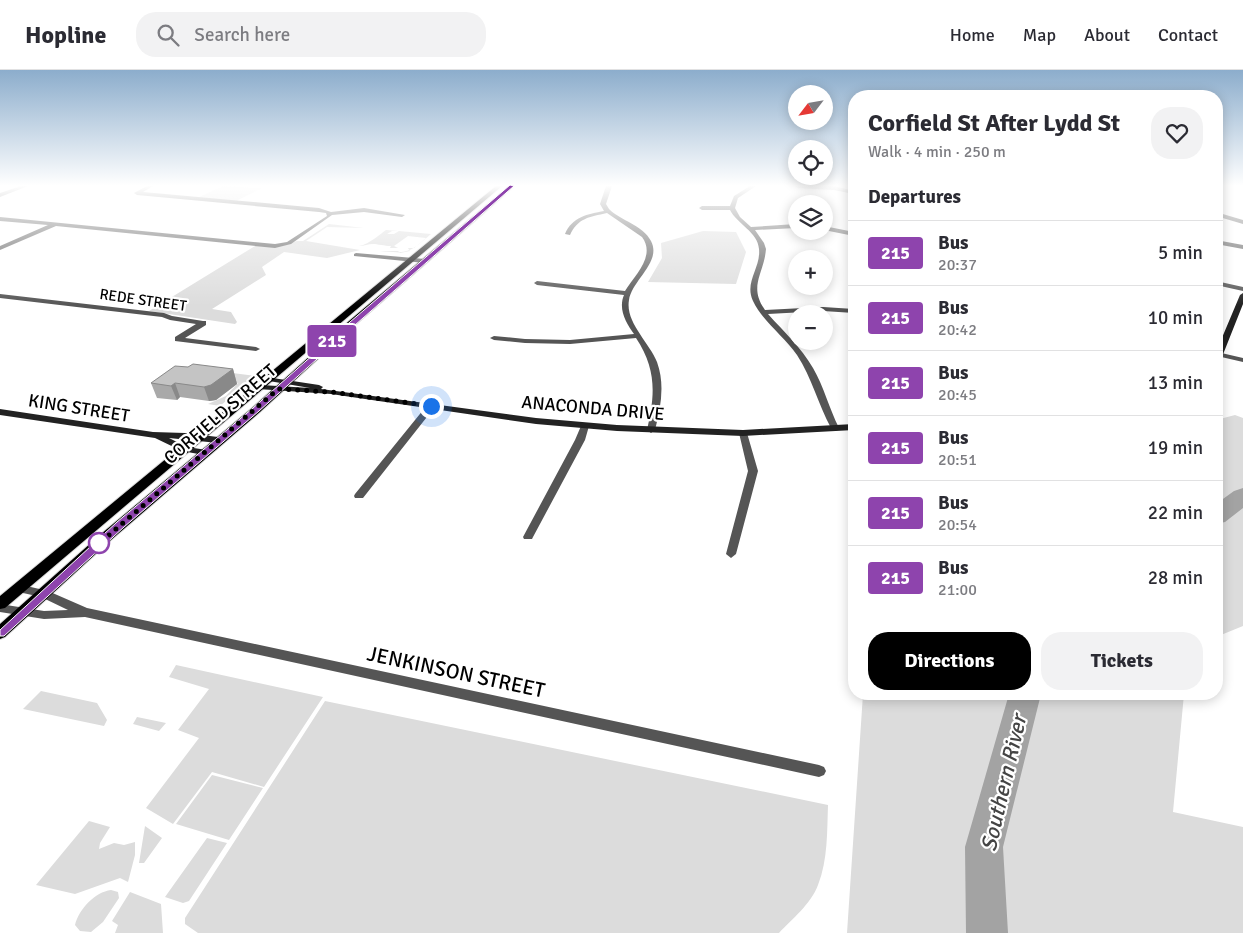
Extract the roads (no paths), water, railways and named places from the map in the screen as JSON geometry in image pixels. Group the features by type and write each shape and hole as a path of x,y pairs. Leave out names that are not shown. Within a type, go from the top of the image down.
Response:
{"main road":[{"name":"CORFIELD STREET","path":"0,606 18,588 451,226"},
{"name":"CORFIELD STREET","path":"0,633 204,452 256,410 282,385 465,226"},
{"path":"1223,345 1243,295"},
{"name":"ANACONDA DRIVE","path":"269,379 282,385"},
{"name":"ANACONDA DRIVE","path":"260,387 282,385 585,426 743,433 848,427"},
{"name":"KING STREET","path":"0,412 153,435 199,437 218,440"},
{"name":"KING STREET","path":"153,435 185,449 204,452"}],"street":[{"path":"0,248 52,226"},
{"path":"68,226 275,246 289,243 315,226"},
{"path":"568,234 570,226"},
{"path":"629,226 648,241 651,250 649,258 627,293 624,305 627,317 649,353 656,372 658,400 651,430"},
{"path":"747,226 762,244 763,253 754,282 754,294 763,312 788,339 810,368 835,428"},
{"path":"750,229 788,227"},
{"path":"833,230 848,233"},
{"path":"1223,243 1243,247"},
{"path":"356,255 425,261"},
{"path":"537,283 627,293"},
{"path":"1223,285 1243,289"},
{"name":"REDE STREET","path":"0,296 164,315 170,318 203,322 178,339 256,349"},
{"path":"763,312 823,309 848,311"},
{"path":"494,338 570,342 638,336"},
{"path":"1223,355 1243,360"},
{"path":"359,496 431,406"},
{"path":"528,537 580,440 585,426"},
{"path":"731,554 753,471 743,433"},
{"name":"JENKINSON STREET","path":"18,588 44,594 84,612 820,771"},
{"name":"JENKINSON STREET","path":"0,606 23,613 44,615 84,612"}],"waterway":[{"name":"Southern River","path":"1223,511 1243,496"},
{"name":"Southern River","path":"987,933 984,847 1023,700"}]}
